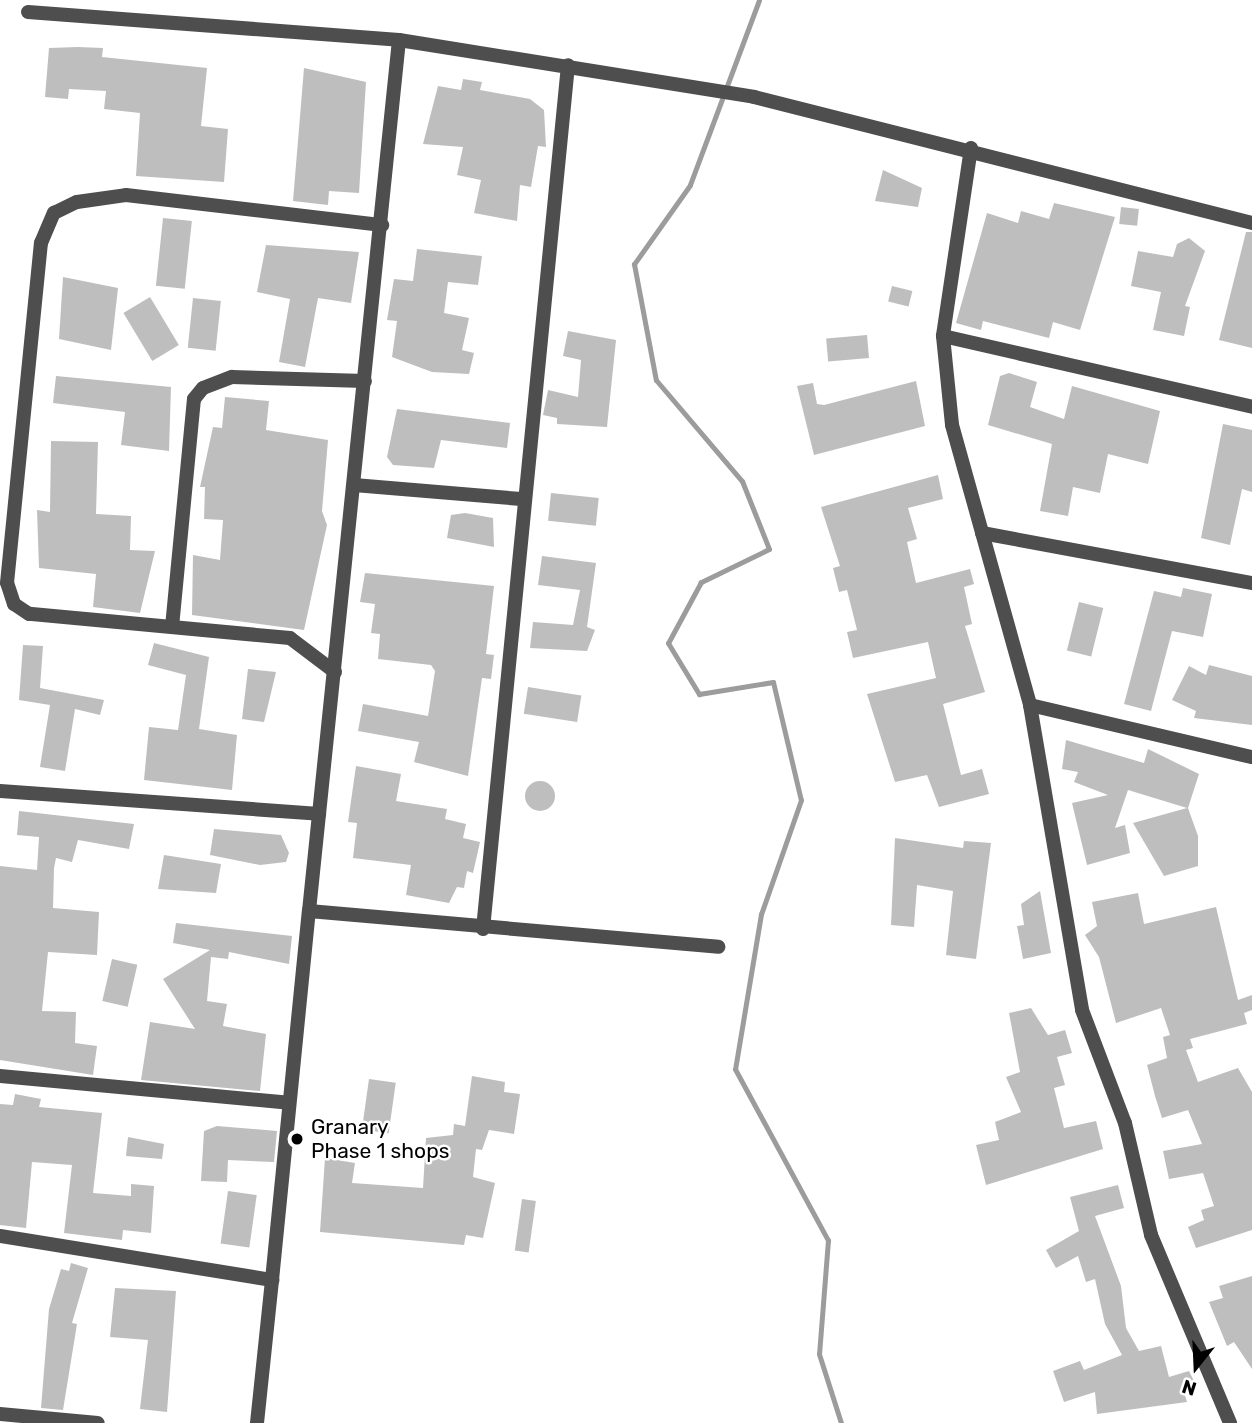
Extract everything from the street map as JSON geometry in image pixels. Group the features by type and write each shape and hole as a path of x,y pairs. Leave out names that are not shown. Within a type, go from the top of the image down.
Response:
{"street":[{"path":"28,12 399,40 568,65 754,97 971,148 1252,223"},
{"path":"257,1423 399,40"},
{"path":"482,929 521,499 550,284 568,65"},
{"path":"971,148 943,336 952,425 1030,705 1082,1010 1125,1123 1152,1235 1230,1423"},
{"path":"335,672 290,638 29,614 14,604 7,583 46,229 54,213 77,202 126,195 382,225"},
{"path":"943,336 1252,407"},
{"path":"172,627 194,399 203,388 232,377 365,381"},
{"path":"354,485 521,499"},
{"path":"982,533 1252,583"},
{"path":"1030,705 1252,757"},
{"path":"0,792 319,814"},
{"path":"309,911 482,929 718,947"},
{"path":"0,1076 289,1103"},
{"path":"0,1236 272,1280"},
{"path":"0,1414 98,1423"}],"building":[{"path":"49,48 103,48 102,57 207,68 201,126 228,129 224,182 136,176 140,113 104,109 106,91 69,89 68,99 45,97"},
{"path":"304,68 366,82 359,193 329,191 328,205 293,201"},
{"path":"463,79 482,82 480,90 530,99 544,110 546,147 538,146 531,187 520,185 517,221 474,213 481,180 457,175 463,147 423,144 438,86 461,90"},
{"path":"883,170 922,188 918,207 875,201"},
{"path":"1054,203 1115,217 1080,330 1053,322 1049,338 983,321 981,330 956,323 987,213 1018,223 1021,211 1049,219"},
{"path":"1121,207 1139,209 1137,226 1119,224"},
{"path":"163,218 192,221 185,289 156,286"},
{"path":"1246,232 1252,232 1252,348 1219,340"},
{"path":"1189,238 1205,251 1185,306 1190,307 1184,336 1153,330 1161,292 1131,286 1138,251 1173,257 1177,244"},
{"path":"266,245 359,252 351,303 318,298 305,367 279,362 290,299 257,292"},
{"path":"417,249 482,256 478,285 448,282 444,313 469,318 462,350 474,353 469,374 432,372 392,357 397,321 387,320 394,279 413,281"},
{"path":"63,277 118,288 111,350 59,339"},
{"path":"892,286 912,291 909,307 888,302"},
{"path":"150,297 179,345 152,361 123,313"},
{"path":"193,298 221,301 216,351 188,348"},
{"path":"568,331 616,340 607,427 557,424 557,418 543,415 548,390 578,397 581,360 563,356"},
{"path":"867,335 869,358 828,361 826,339"},
{"path":"1009,373 1037,382 1030,407 1064,419 1072,386 1160,411 1148,464 1108,454 1100,493 1073,487 1068,516 1040,511 1052,444 988,425 1000,376"},
{"path":"56,376 171,387 169,451 121,445 125,412 53,403"},
{"path":"916,381 925,426 814,455 797,386 813,383 817,404 824,405"},
{"path":"225,397 269,401 266,430 328,440 322,511 327,525 304,630 192,615 193,555 220,560 223,520 204,519 205,487 200,487 213,427 222,428"},
{"path":"397,409 510,423 507,448 441,440 434,468 393,465 387,457"},
{"path":"1223,424 1252,430 1252,492 1242,489 1230,545 1201,538"},
{"path":"51,441 98,442 96,514 131,516 130,550 155,551 140,613 93,607 96,574 39,568 37,510 50,512"},
{"path":"938,475 943,499 908,508 917,539 907,542 916,583 970,569 974,584 964,587 972,624 965,626 985,692 943,704 961,775 982,769 989,794 939,807 927,775 895,782 867,694 936,678 928,642 853,658 847,632 857,630 847,590 839,592 833,568 840,566 821,507"},
{"path":"551,493 599,498 596,526 548,521"},
{"path":"465,513 493,518 494,547 447,538 451,515"},
{"path":"542,556 596,563 587,627 595,630 587,651 530,648 533,622 573,625 580,590 538,585"},
{"path":"365,573 494,586 486,654 494,655 491,679 482,678 468,776 414,762 419,742 358,731 363,704 428,716 435,671 431,665 378,659 380,634 371,633 375,604 360,602"},
{"path":"1183,588 1212,594 1203,637 1172,631 1151,711 1124,704 1154,591 1181,597"},
{"path":"1079,602 1103,608 1091,657 1067,651"},
{"path":"154,643 209,657 199,729 237,735 232,790 144,780 149,727 178,730 186,675 148,665"},
{"path":"23,645 43,646 40,688 104,700 100,715 75,709 65,771 40,767 50,705 19,700"},
{"path":"1209,665 1252,676 1252,725 1194,718 1196,711 1172,700 1189,666 1206,675"},
{"path":"248,669 276,672 264,722 242,719"},
{"path":"528,687 581,695 577,722 524,714"},
{"path":"1066,740 1144,763 1148,749 1199,774 1188,808 1198,836 1198,866 1164,876 1133,823 1187,808 1128,790 1115,828 1125,825 1130,853 1087,865 1072,803 1108,795 1074,782 1078,772 1062,769"},
{"path":"356,766 401,774 396,801 447,809 445,819 466,824 463,838 480,842 473,873 467,871 464,888 457,887 449,903 406,895 411,865 353,858 357,823 348,822"},
{"path":"540,781 550,786 555,796 550,806 540,811 530,806 525,796 530,786"},
{"path":"19,811 134,824 129,849 78,840 72,862 56,858 54,868 53,908 99,912 97,955 48,952 42,1011 76,1012 75,1043 97,1046 93,1075 0,1060 0,866 37,870 39,837 17,835"},
{"path":"214,829 281,835 289,853 286,862 260,865 210,855"},
{"path":"895,838 963,848 964,841 991,843 976,959 946,955 953,891 917,885 914,927 891,925"},
{"path":"164,855 221,864 216,893 158,889"},
{"path":"1040,891 1051,953 1023,959 1017,926 1024,925 1021,904"},
{"path":"1138,893 1144,924 1216,907 1238,1000 1252,995 1252,1010 1244,1013 1247,1024 1190,1039 1193,1048 1186,1050 1198,1082 1238,1068 1252,1092 1252,1230 1196,1248 1188,1227 1204,1220 1201,1210 1214,1206 1203,1173 1169,1179 1163,1151 1202,1144 1188,1110 1162,1118 1155,1096 1147,1065 1167,1058 1163,1037 1170,1035 1161,1008 1116,1023 1099,957 1085,935 1097,926 1092,902"},
{"path":"176,923 292,936 289,964 229,952 228,959 211,957 207,1001 227,1004 223,1026 266,1034 260,1091 141,1080 150,1022 195,1029 163,979 210,950 173,943"},
{"path":"112,959 137,965 128,1007 102,1001"},
{"path":"1031,1008 1048,1035 1065,1030 1072,1053 1057,1057 1065,1085 1054,1088 1064,1128 1096,1121 1103,1149 986,1185 976,1145 999,1140 995,1122 1021,1112 1006,1077 1020,1072 1009,1013"},
{"path":"472,1076 505,1082 504,1092 520,1094 514,1134 489,1130 482,1150 476,1149 473,1177 495,1183 483,1238 466,1235 464,1245 320,1232 325,1158 355,1163 352,1183 423,1188 426,1138 453,1135 454,1124 465,1126"},
{"path":"369,1079 396,1083 389,1133 362,1130"},
{"path":"15,1094 41,1099 39,1107 102,1113 93,1193 131,1196 131,1184 154,1186 151,1233 123,1230 122,1240 64,1233 72,1165 32,1162 26,1228 0,1225 0,1104 13,1105"},
{"path":"217,1126 277,1131 274,1162 228,1160 227,1182 201,1181 204,1131"},
{"path":"128,1137 164,1144 162,1159 126,1156"},
{"path":"1118,1185 1124,1208 1095,1216 1121,1286 1126,1328 1139,1351 1161,1346 1169,1377 1189,1371 1195,1383 1183,1389 1187,1402 1097,1414 1095,1392 1064,1402 1053,1371 1080,1361 1084,1370 1122,1355 1105,1324 1095,1279 1086,1282 1078,1256 1056,1268 1046,1250 1079,1231 1070,1197"},
{"path":"228,1191 257,1195 249,1248 221,1243"},
{"path":"522,1199 536,1201 529,1252 515,1250"},
{"path":"71,1263 88,1268 72,1323 77,1324 63,1410 41,1408 49,1309 61,1269 69,1271"},
{"path":"1252,1276 1252,1369 1234,1342 1227,1346 1209,1302 1223,1298 1219,1286"},
{"path":"115,1288 176,1291 167,1412 140,1409 148,1340 110,1337"}],"waterway":[{"path":"759,0 690,185 634,264 656,380 742,481 769,549 701,582 668,643 699,694 773,682 801,800 761,914 735,1069 828,1240 819,1354 841,1423"}],"place":[{"name":"Granary Phase 1 shops","path":"297,1139"}]}
